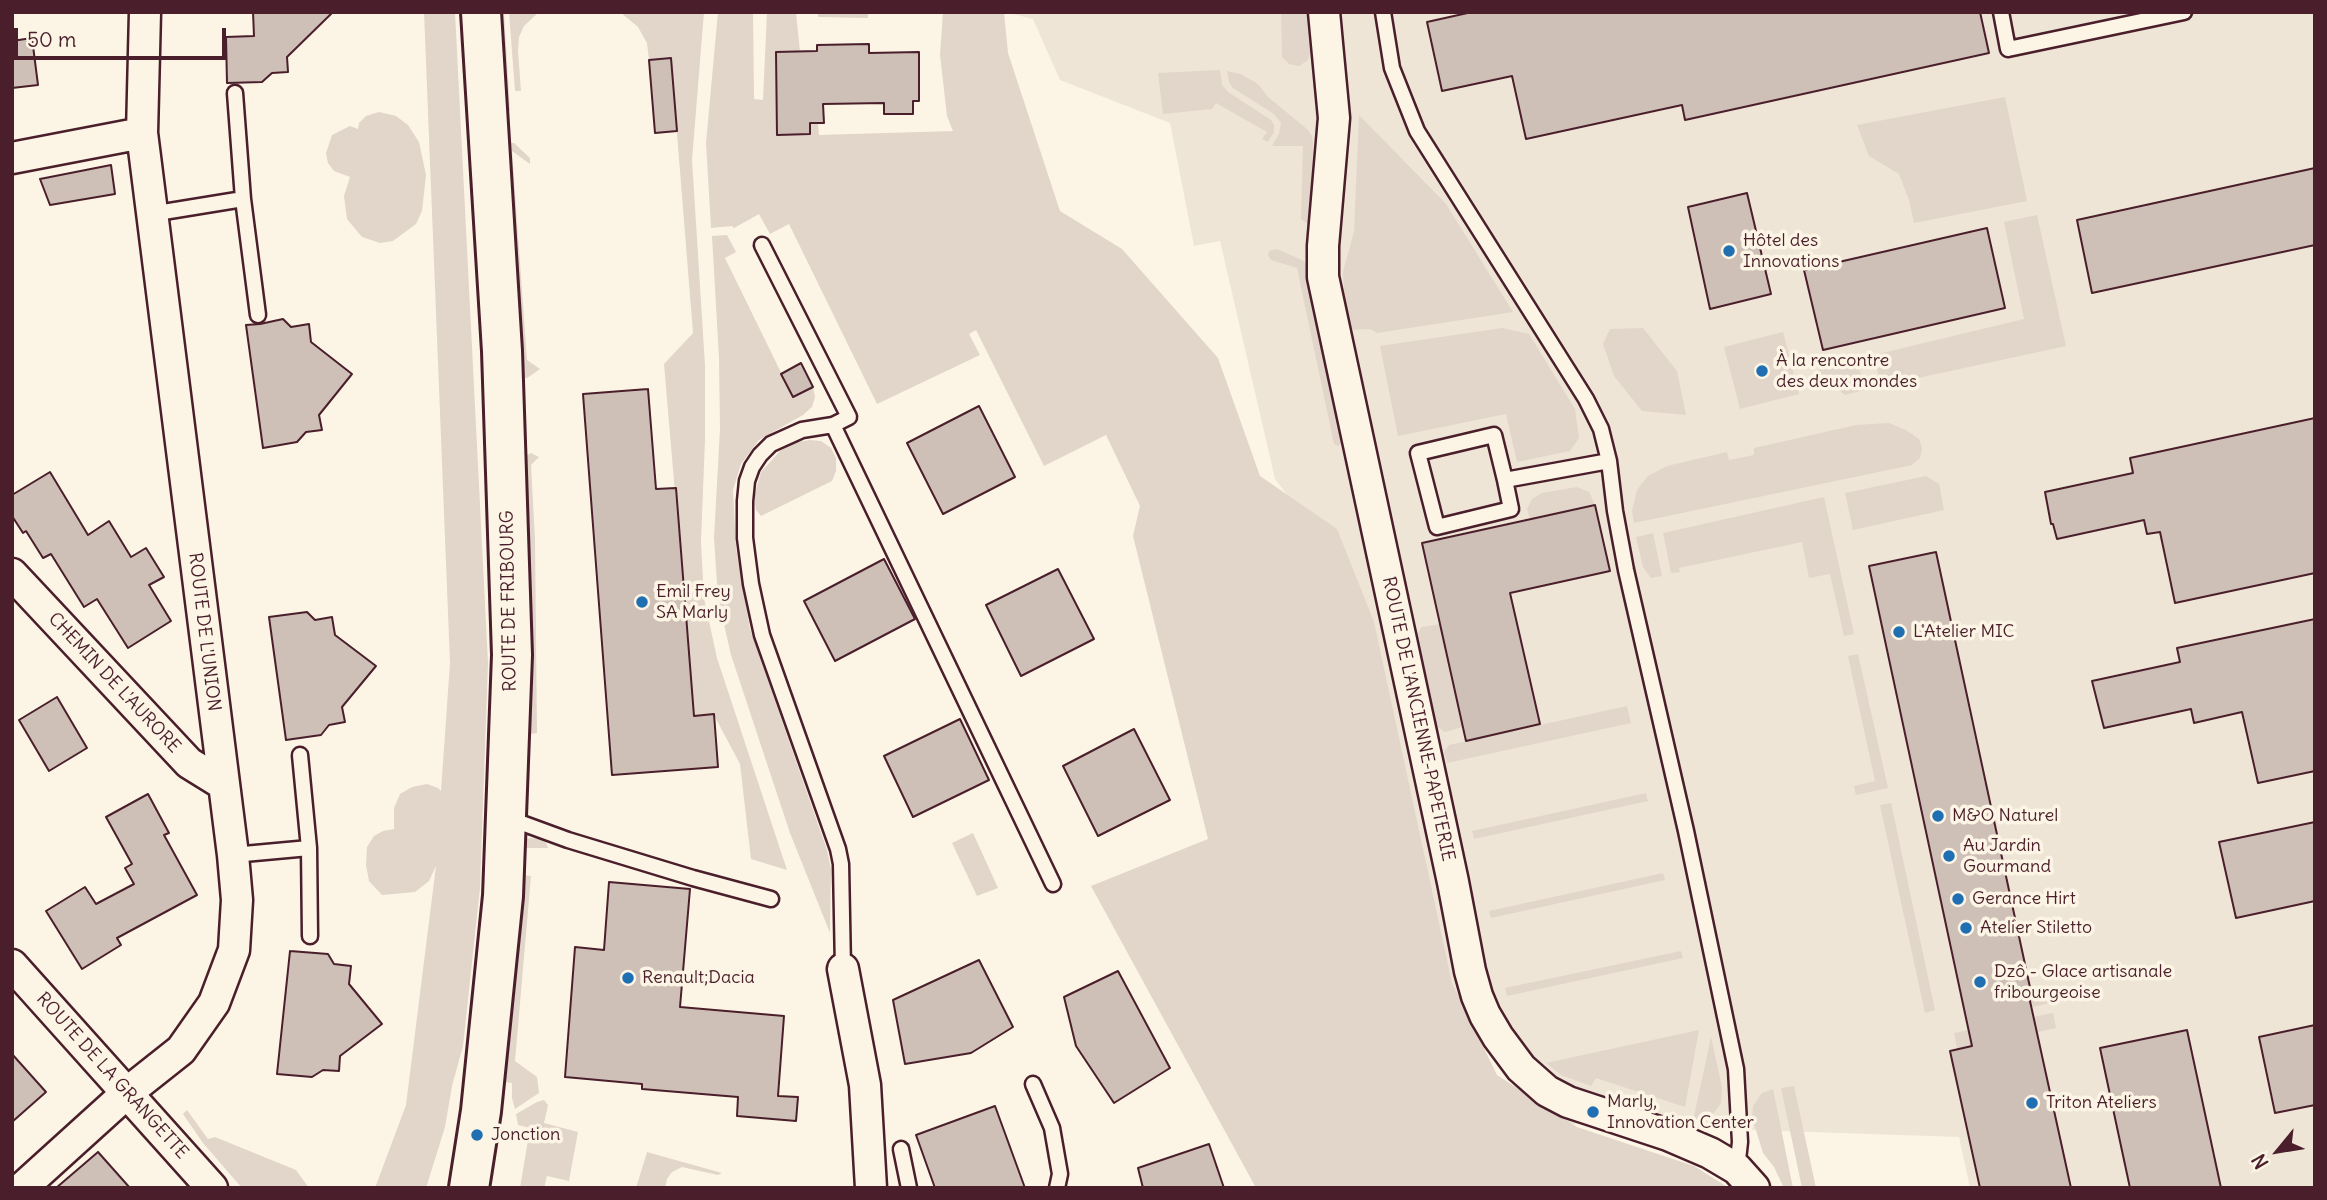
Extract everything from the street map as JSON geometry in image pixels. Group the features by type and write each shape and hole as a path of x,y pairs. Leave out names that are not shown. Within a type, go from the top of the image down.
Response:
{"main road":[{"name":"ROUTE DE FRIBOURG","path":"469,1188 481,1111 503,896 512,655 502,351 481,12"}],"street":[{"name":"ROUTE DE L'UNION","path":"22,1188 128,1092 181,1050 214,1003 234,950 237,900 233,855 142,134 145,12"},
{"name":"ROUTE DE L'ANCIENNE-PAPETERIE","path":"1324,12 1334,118 1323,246 1323,277 1470,971 1481,1005 1498,1037 1521,1068 1547,1091 1593,1112 1668,1135 1710,1153 1745,1178"},
{"path":"12,158 142,134"},
{"name":"CHEMIN DE L'AURORE","path":"12,575 189,763 223,784"},
{"name":"ROUTE DE LA GRANGETTE","path":"12,965 212,1188"},
{"path":"843,969 865,1085 871,1188"}],"lane":[{"path":"1382,12 1392,68 1417,131 1586,399 1601,429 1609,461 1626,570 1686,831 1736,1069 1745,1178"},
{"path":"2000,12 2008,49 2184,12"},
{"path":"235,93 243,199 257,315"},
{"path":"151,214 243,199"},
{"path":"762,244 849,418 833,425 802,429 771,444 752,467 744,501 751,584 762,635 838,849 843,879 843,969"},
{"path":"833,425 1053,884"},
{"path":"1494,435 1505,480 1511,509 1437,527 1418,453 1494,435"},
{"path":"1505,480 1609,461"},
{"path":"300,755 309,848 310,936"},
{"path":"506,817 568,840 771,899"},
{"path":"233,855 309,848"},
{"path":"1033,1084 1052,1128 1060,1174 1057,1188"},
{"path":"901,1149 909,1188"}],"shaded area":[{"path":"424,12 455,12 488,663 480,888 463,1046 445,1127 426,1188 375,1188 406,1105 436,866 429,881 415,892 382,895 369,881 367,847 374,836 394,829 394,808 400,794 412,787 427,784 441,791 450,663"},
{"path":"493,12 504,12 510,111 504,109"},
{"path":"509,12 539,12 524,26 519,37 521,91 515,91"},
{"path":"620,12 704,12 692,160 705,365 701,542 704,598 717,658 787,870 751,859 740,764 714,715 694,716 664,364 693,333 671,59 649,60 647,43 638,27"},
{"path":"718,12 753,12 754,99 763,100 767,12 796,12 800,52 776,52 778,135 810,134 810,123 818,123 819,135 953,131 947,116 940,55 943,12 1004,12 1008,53 1060,211 1122,249 1218,358 1260,476 1337,529 1374,622 1452,983 1497,1075 1577,1127 1694,1166 1729,1188 1256,1188 1091,886 1208,839 1133,536 1140,506 1106,435 1044,466 976,330 969,334 980,355 877,404 789,224 770,234 759,214 734,228 711,228 706,143"},
{"path":"818,12 868,12 868,18 818,17"},
{"path":"1005,12 2315,12 2315,1188 1970,1188 1959,1137 1539,1123 1445,984 1362,593 1275,479 1220,241 1194,246 1170,123 1060,80 1033,19"},
{"path":"1281,12 1306,12 1310,53 1308,60 1299,66 1289,64 1282,57"},
{"path":"1220,70 1222,85 1228,92 1271,120 1274,132 1268,142 1262,139 1267,132 1216,103 1212,109 1163,114 1158,73"},
{"path":"1227,71 1241,74 1258,84 1268,97 1312,136 1311,220 1308,224 1301,219 1303,146 1272,146 1279,134 1281,123 1274,114 1233,88"},
{"path":"2005,97 2027,201 1914,223 1899,174 1869,156 1857,125"},
{"path":"379,112 396,116 408,125 419,142 426,175 422,211 416,224 393,241 380,243 362,237 347,219 344,196 350,177 334,171 328,163 326,153 332,135 350,126 358,129 359,123 366,116"},
{"path":"1359,115 1446,204 1513,312 1377,333 1370,329 1346,330 1343,272 1354,232"},
{"path":"509,143 514,143 530,158 530,164 512,151 527,360 540,369 527,378 520,378 501,152"},
{"path":"2037,215 2066,346 1881,386 1874,355 2024,319 2004,222"},
{"path":"727,235 736,252 725,258 793,397 813,387 815,397 812,407 803,415 759,440 741,464 733,490 736,548 750,629 827,850 831,869 830,933 790,833 731,655 718,598 714,538 720,429 719,358 712,236"},
{"path":"1277,249 1304,261 1310,273 1312,304 1341,443 1338,446 1334,444 1297,268 1271,260 1269,251"},
{"path":"1502,328 1529,334 1575,409 1579,438 1570,451 1517,462 1506,414 1398,436 1380,346"},
{"path":"1643,328 1677,371 1686,415 1642,411 1614,376 1603,344 1610,329"},
{"path":"1783,332 1799,394 1740,409 1724,347"},
{"path":"1858,360 1864,390 1845,395 1820,376 1818,370"},
{"path":"1889,423 1919,439 1922,448 1920,458 1912,465 1634,523 1632,511 1637,490 1648,476 1667,466 1727,452 1729,460 1754,455 1754,448 1856,425"},
{"path":"821,441 831,448 836,458 836,471 832,481 761,516 756,510 754,497 761,472 780,451 797,442"},
{"path":"531,453 539,457 531,465 535,539 537,733 530,734 525,741 522,458"},
{"path":"1926,476 1939,484 1944,510 1853,530 1845,493"},
{"path":"1577,487 1589,492 1595,505 1530,519 1527,509 1532,499 1542,493"},
{"path":"1824,497 1854,634 1844,636 1830,574 1809,578 1802,542 1679,568 1680,572 1671,573 1663,533"},
{"path":"1653,533 1662,576 1651,578 1643,567 1636,537"},
{"path":"1440,624 1463,727 1445,732 1436,726 1416,635 1422,627"},
{"path":"1858,654 1888,788 1856,795 1854,786 1875,781 1848,656"},
{"path":"1627,706 1631,723 1447,763 1444,752 1449,745"},
{"path":"1646,793 1648,801 1474,839 1472,831"},
{"path":"1891,803 1935,1010 1925,1013 1880,805"},
{"path":"973,833 998,888 977,896 952,843"},
{"path":"525,839 540,839 548,848 526,848 524,875 531,876 515,1061 537,1077 539,1093 515,1109 512,1083 505,1082 501,1076 521,845"},
{"path":"1663,873 1665,880 1491,918 1489,911"},
{"path":"1681,951 1683,958 1507,996 1505,988"},
{"path":"2047,986 2051,1003 1971,1020 1968,1005"},
{"path":"2053,1013 2056,1028 1957,1049 1954,1033"},
{"path":"1699,1030 1685,1107 1596,1078 1591,1086 1561,1075 1546,1063"},
{"path":"1711,1037 1722,1087 1721,1103 1710,1118 1693,1121"},
{"path":"1794,1086 1816,1188 1802,1188 1781,1088"},
{"path":"1773,1089 1793,1188 1784,1188 1774,1167 1763,1153 1752,1117 1753,1106 1762,1093"},
{"path":"544,1100 548,1105 544,1123 578,1132 569,1181 547,1176 544,1188 520,1188 530,1128 518,1125 516,1114"},
{"path":"187,1110 208,1139 215,1137 296,1170 309,1188 242,1188 203,1143 183,1114"},
{"path":"647,1152 722,1173 718,1175 682,1167 672,1172 665,1188 636,1188"}],"building":[{"path":"253,12 333,12 287,57 288,72 272,73 262,82 227,83 226,37 254,36"},
{"path":"1472,12 1980,12 1989,53 1685,120 1682,105 1526,139 1512,76 1442,91 1427,22"},
{"path":"32,38 38,85 12,88 12,41"},
{"path":"869,44 869,53 919,52 919,101 913,101 913,114 884,114 884,103 823,104 824,123 810,123 810,134 777,135 776,52 817,51 817,45"},
{"path":"671,58 677,131 655,133 649,60"},
{"path":"111,165 115,194 50,205 40,179"},
{"path":"2315,168 2315,245 2092,293 2077,220"},
{"name":"Hôtel des Innovations","path":"1747,193 1771,294 1710,309 1688,207"},
{"path":"1987,228 2005,308 1823,350 1804,270"},
{"path":"283,319 291,327 309,324 311,342 352,374 319,415 322,430 306,432 297,442 263,448 246,325"},
{"path":"801,363 813,387 793,397 781,374"},
{"name":"Emil Frey SA Marly","path":"648,389 656,489 676,488 694,716 714,714 718,767 612,775 583,394"},
{"path":"979,406 1015,477 943,514 907,443"},
{"path":"2315,418 2315,573 2175,603 2160,532 2147,534 2144,520 2057,539 2051,524 2045,492 2133,473 2130,458"},
{"path":"50,472 88,535 109,521 131,557 146,548 164,577 149,585 171,621 128,648 97,599 84,607 51,554 43,558 26,531 23,533 12,516 12,495"},
{"path":"1595,505 1610,571 1510,593 1540,724 1466,741 1422,543"},
{"path":"1936,552 2071,1188 1980,1188 1950,1051 1972,1046 1869,566"},
{"path":"884,559 915,619 835,661 804,601"},
{"path":"1058,569 1094,639 1021,676 986,605"},
{"path":"307,612 315,620 332,617 335,635 376,666 342,707 345,722 329,725 321,735 286,740 269,617"},
{"path":"2315,619 2315,771 2258,783 2242,712 2194,723 2191,709 2104,728 2092,681 2180,662 2177,648"},
{"path":"57,697 87,748 49,771 19,720"},
{"path":"960,719 989,780 913,817 884,756"},
{"path":"1134,729 1170,800 1098,836 1063,766"},
{"path":"148,794 169,833 164,835 197,895 117,938 121,945 82,969 46,911 85,887 96,904 134,884 125,868 132,864 106,817"},
{"path":"2315,822 2315,901 2236,918 2219,842"},
{"name":"Renault;Dacia","path":"609,882 690,889 680,1007 784,1016 778,1096 798,1097 796,1121 737,1116 738,1097 642,1089 642,1084 565,1077 575,947 604,950"},
{"path":"290,951 328,954 334,964 351,966 349,984 382,1024 340,1056 339,1071 323,1070 312,1077 277,1074"},
{"path":"979,960 1013,1027 971,1053 905,1064 893,1000"},
{"path":"1118,971 1170,1068 1114,1103 1076,1046 1064,997"},
{"path":"2315,1025 2315,1105 2275,1113 2259,1037"},
{"path":"2187,1030 2221,1188 2130,1188 2100,1048"},
{"path":"12,1054 46,1092 12,1122"},
{"path":"995,1106 1025,1188 935,1188 916,1135"},
{"path":"1209,1144 1224,1188 1143,1188 1138,1168"},
{"path":"98,1152 130,1188 56,1188"}],"place":[{"name":"Hôtel des Innovations","path":"1729,251"},
{"name":"À la rencontre des deux mondes","path":"1762,371"},
{"name":"Emil Frey SA Marly","path":"642,602"},
{"name":"L'Atelier MIC","path":"1899,632"},
{"name":"M&O Naturel","path":"1938,816"},
{"name":"Au Jardin Gourmand","path":"1949,856"},
{"name":"Gerance Hirt","path":"1958,899"},
{"name":"Atelier Stiletto","path":"1966,928"},
{"name":"Renault;Dacia","path":"628,978"},
{"name":"Dzô - Glace artisanale fribourgeoise","path":"1980,982"},
{"name":"Triton Ateliers","path":"2032,1103"},
{"name":"Marly, Innovation Center","path":"1593,1112"},
{"name":"Jonction","path":"477,1135"}]}
